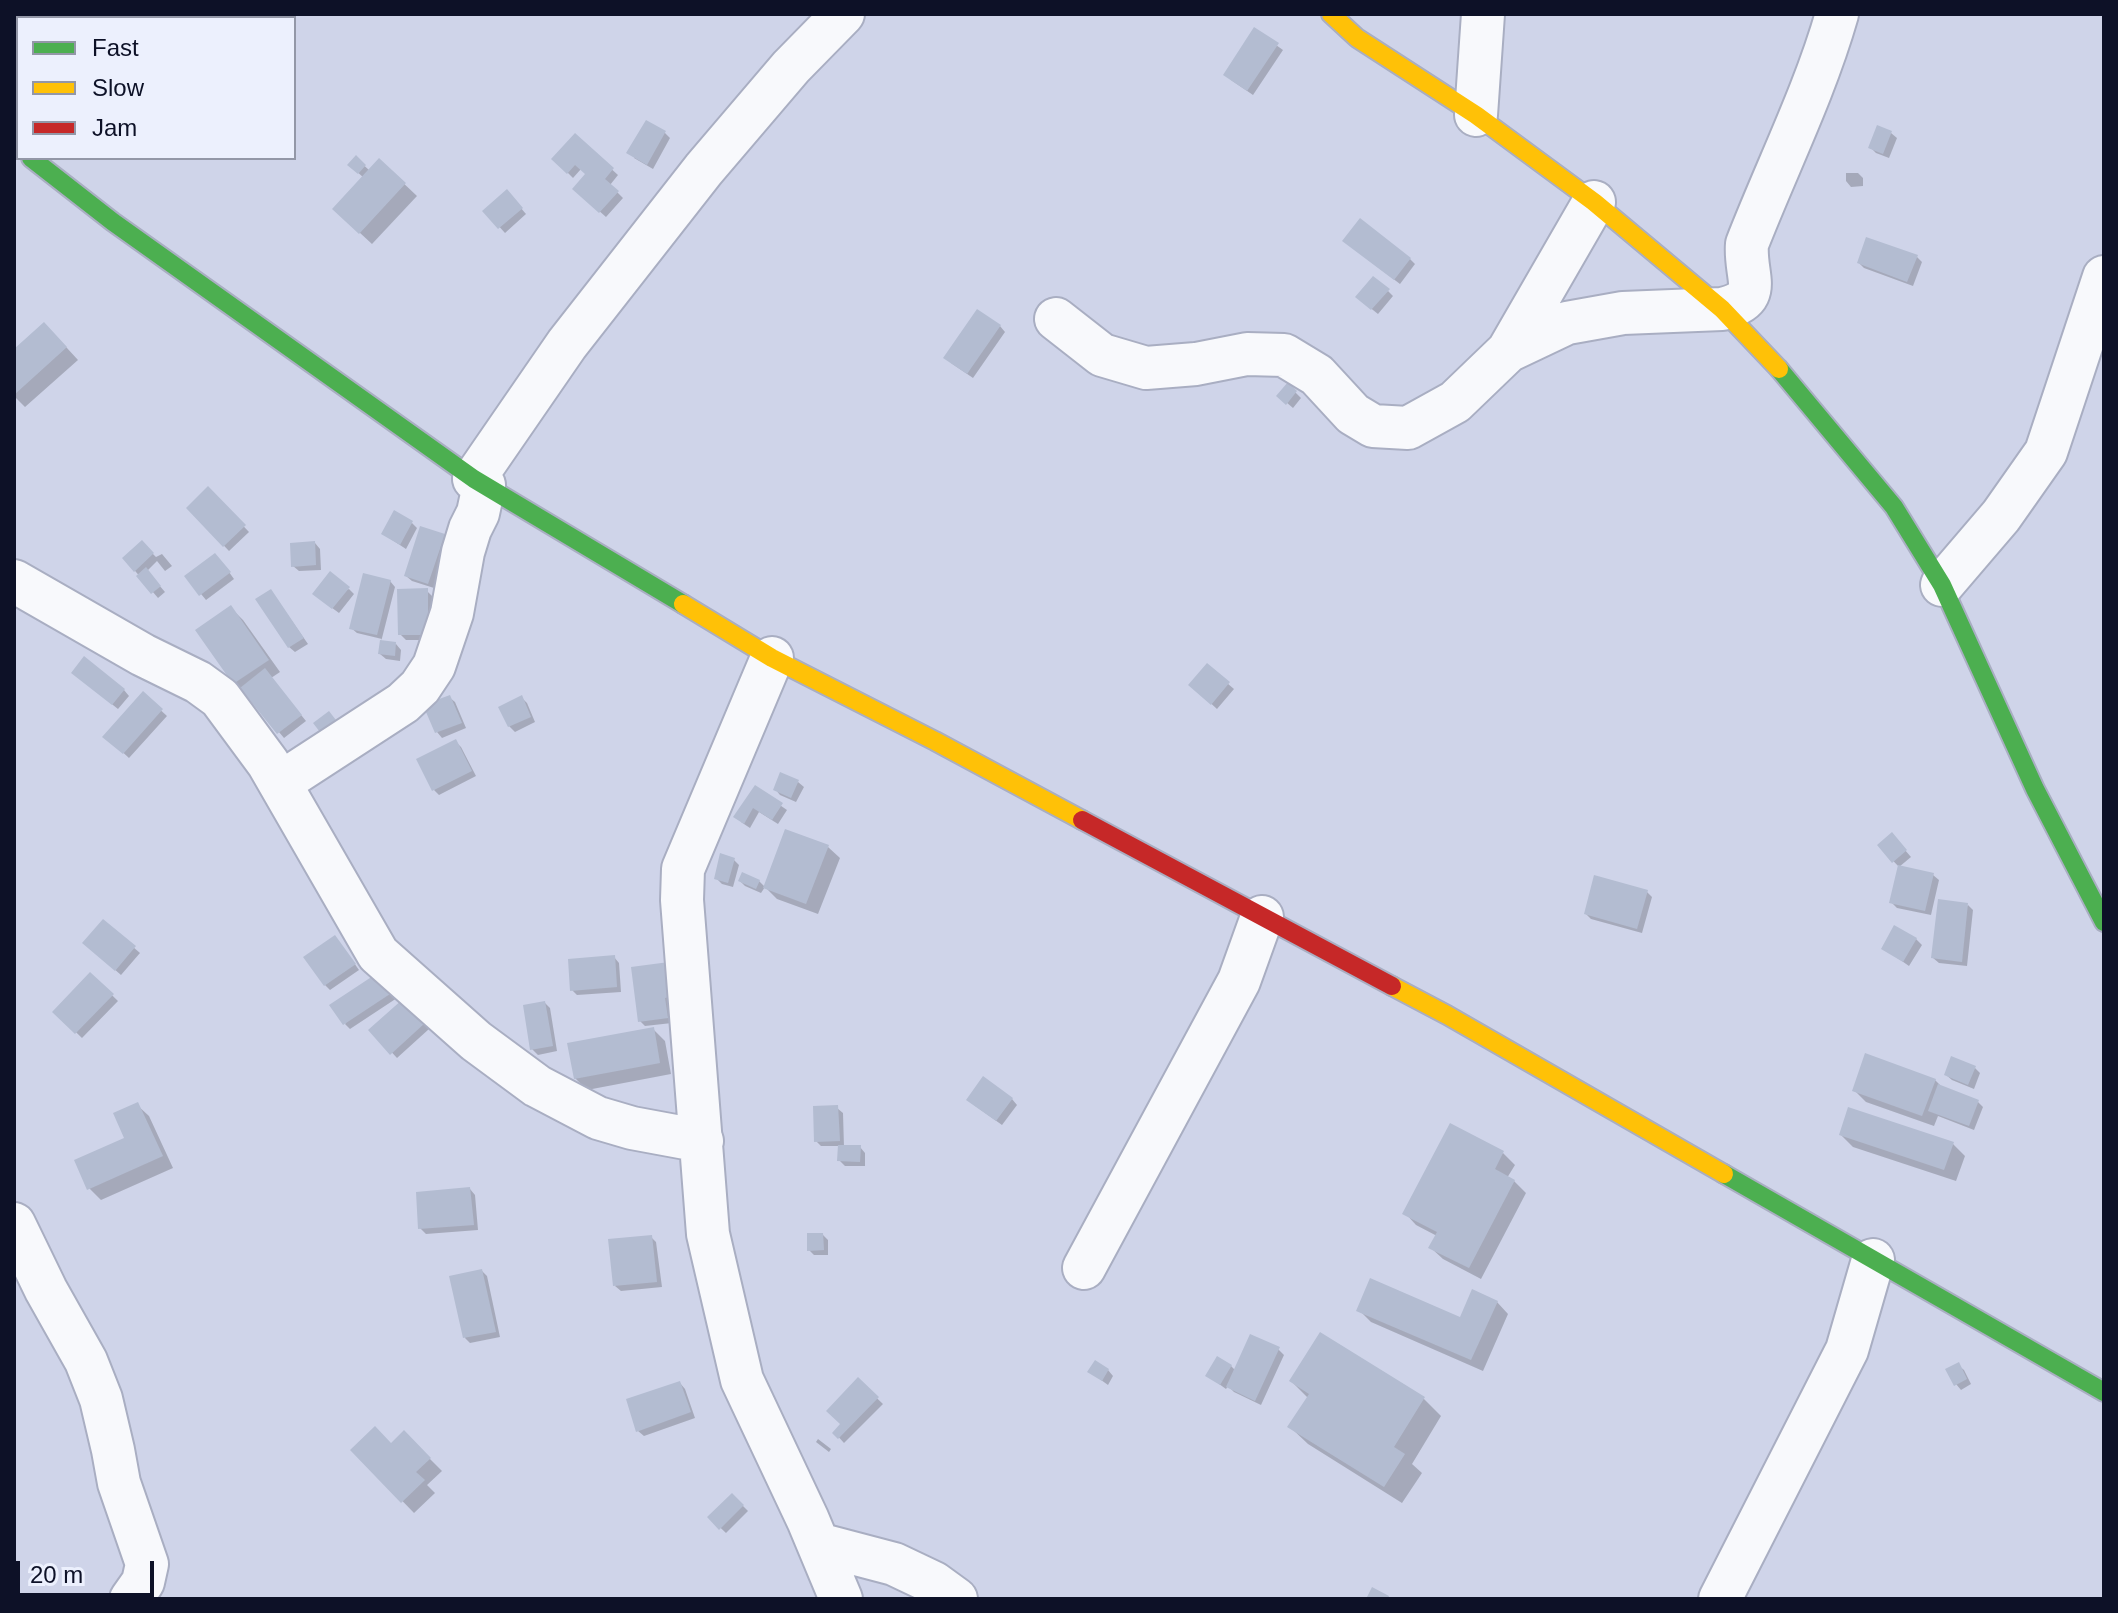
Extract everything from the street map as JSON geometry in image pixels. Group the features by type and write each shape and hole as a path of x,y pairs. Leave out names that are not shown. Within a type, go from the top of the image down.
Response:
{"street":[{"path":"280,783 403,703 420,687 434,666 452,613 463,552 478,513 479,482 567,344 704,169 791,67 843,14"},
{"path":"1331,14 1357,38 1476,115 1594,202 1722,309 1776,366 1894,507 1942,585 2035,789 2104,922"},
{"path":"1476,115 1483,14"},
{"path":"1508,351 1567,323 1623,313 1722,309 1745,300 1749,291 1745,258 1747,244 1803,112 1837,14"},
{"path":"34,160 113,222 479,482 772,658 935,741 1447,1015 2104,1392"},
{"path":"1056,319 1102,355 1146,368 1196,364 1247,354 1284,355 1317,375 1353,414 1373,426 1408,428 1455,402 1508,351 1594,202"},
{"path":"1942,585 2001,516 2046,452 2104,277"},
{"path":"14,581 143,655 198,682 220,698 280,783 378,954 476,1041 537,1086 598,1118 632,1128 702,1141"},
{"path":"772,658 683,869 682,900 708,1234 742,1380 841,1599"},
{"path":"1084,1268 1239,981 1262,917"},
{"path":"14,1224 86,1361 101,1399 119,1483 147,1564 143,1582 131,1599"},
{"path":"1720,1599 1847,1350 1873,1260"},
{"path":"818,1544 894,1564 934,1583 956,1599"}],"building":[{"path":"1254,27 1279,43 1247,91 1223,75"},
{"path":"646,120 666,131 647,165 626,153"},
{"path":"1877,125 1892,131 1883,154 1868,148"},
{"path":"575,133 614,168 605,179 619,191 599,213 572,189 585,174 575,165 567,174 551,159"},
{"path":"356,155 366,165 358,174 347,165"},
{"path":"379,158 406,183 359,234 332,209"},
{"path":"507,189 523,208 498,229 482,211"},
{"path":"1360,218 1411,258 1394,280 1342,241"},
{"path":"1866,237 1918,255 1907,282 1857,263"},
{"path":"1373,276 1390,289 1371,310 1355,297"},
{"path":"977,309 1001,325 967,374 943,358"},
{"path":"44,322 67,347 14,395 14,349"},
{"path":"1288,382 1297,391 1286,405 1276,396"},
{"path":"208,486 246,525 223,547 186,508"},
{"path":"394,510 413,521 400,545 381,534"},
{"path":"420,526 445,534 428,584 404,576"},
{"path":"142,540 154,553 134,572 122,558"},
{"path":"315,541 316,565 291,567 290,543"},
{"path":"215,553 231,572 199,596 184,576"},
{"path":"146,567 161,586 151,594 136,576"},
{"path":"330,571 350,587 332,609 312,594"},
{"path":"363,573 391,580 377,635 349,629"},
{"path":"428,588 428,635 398,635 397,589"},
{"path":"271,589 304,638 288,648 255,599"},
{"path":"231,605 269,660 233,684 195,630"},
{"path":"380,640 396,642 395,656 378,654"},
{"path":"84,656 125,689 112,705 71,673"},
{"path":"1207,663 1230,682 1211,705 1188,685"},
{"path":"265,668 302,715 277,734 240,688"},
{"path":"143,691 163,709 123,754 102,737"},
{"path":"450,695 462,723 435,733 423,705"},
{"path":"522,695 531,717 508,727 498,707"},
{"path":"329,711 339,724 323,736 313,723"},
{"path":"456,739 472,771 432,791 416,759"},
{"path":"780,772 799,780 791,798 773,790"},
{"path":"755,785 783,803 772,820 753,808 744,824 733,817"},
{"path":"785,829 829,845 806,904 763,888"},
{"path":"1892,832 1907,850 1892,863 1877,845"},
{"path":"720,853 735,858 728,883 714,879"},
{"path":"1898,865 1934,873 1925,911 1889,903"},
{"path":"742,872 760,880 756,889 738,881"},
{"path":"1594,875 1648,890 1637,929 1584,914"},
{"path":"1938,899 1968,903 1962,962 1931,958"},
{"path":"103,919 136,946 115,971 82,943"},
{"path":"1894,925 1917,938 1903,962 1881,949"},
{"path":"335,935 356,964 324,986 303,957"},
{"path":"615,955 617,987 570,991 568,959"},
{"path":"669,962 674,996 665,998 668,1018 638,1022 631,967"},
{"path":"90,972 114,994 75,1034 52,1012"},
{"path":"379,972 393,992 343,1025 329,1005"},
{"path":"403,999 425,1023 390,1055 368,1030"},
{"path":"545,1001 553,1046 530,1050 523,1005"},
{"path":"654,1027 660,1063 574,1079 567,1043"},
{"path":"1865,1053 1936,1079 1922,1116 1852,1091"},
{"path":"1951,1056 1976,1066 1968,1085 1944,1075"},
{"path":"983,1076 1013,1098 996,1121 966,1100"},
{"path":"1938,1084 1979,1100 1969,1126 1928,1111"},
{"path":"138,1102 163,1156 87,1190 74,1160 124,1138 113,1113"},
{"path":"838,1105 840,1141 814,1142 813,1106"},
{"path":"1848,1107 1954,1142 1944,1170 1839,1135"},
{"path":"1450,1123 1504,1151 1495,1169 1515,1180 1469,1268 1428,1248 1437,1232 1402,1214"},
{"path":"838,1145 861,1145 860,1162 837,1161"},
{"path":"470,1187 474,1225 418,1229 416,1192"},
{"path":"807,1233 823,1233 824,1250 807,1251"},
{"path":"652,1235 657,1282 613,1286 608,1239"},
{"path":"482,1269 496,1332 463,1338 449,1276"},
{"path":"1370,1278 1460,1317 1472,1289 1498,1301 1471,1360 1356,1311"},
{"path":"1320,1332 1425,1397 1394,1447 1405,1454 1384,1487 1287,1427 1309,1394 1289,1381"},
{"path":"1250,1334 1280,1347 1255,1401 1226,1387"},
{"path":"1217,1356 1232,1365 1220,1385 1205,1376"},
{"path":"1095,1360 1109,1369 1102,1381 1087,1372"},
{"path":"1959,1362 1967,1379 1954,1386 1945,1369"},
{"path":"858,1377 879,1397 838,1439 832,1433 840,1424 826,1411"},
{"path":"680,1381 691,1412 636,1432 626,1399"},
{"path":"375,1426 391,1443 404,1430 431,1458 416,1472 425,1480 401,1503 350,1450"},
{"path":"732,1493 744,1505 719,1530 707,1517"},
{"path":"1372,1587 1389,1596 1388,1599 1366,1599"}],"traffic: fast":[{"path":"34,160 113,222 474,479 683,604"},
{"path":"1779,369 1894,507 1942,585 2035,789 2104,922"},
{"path":"1724,1174 2104,1392"}],"traffic: slow":[{"path":"1331,14 1357,38 1476,115 1594,202 1722,309 1779,369"},
{"path":"683,604 772,658 1082,820"},
{"path":"1392,986 1724,1174"}],"traffic: jam":[{"path":"1082,820 1392,986"}]}
